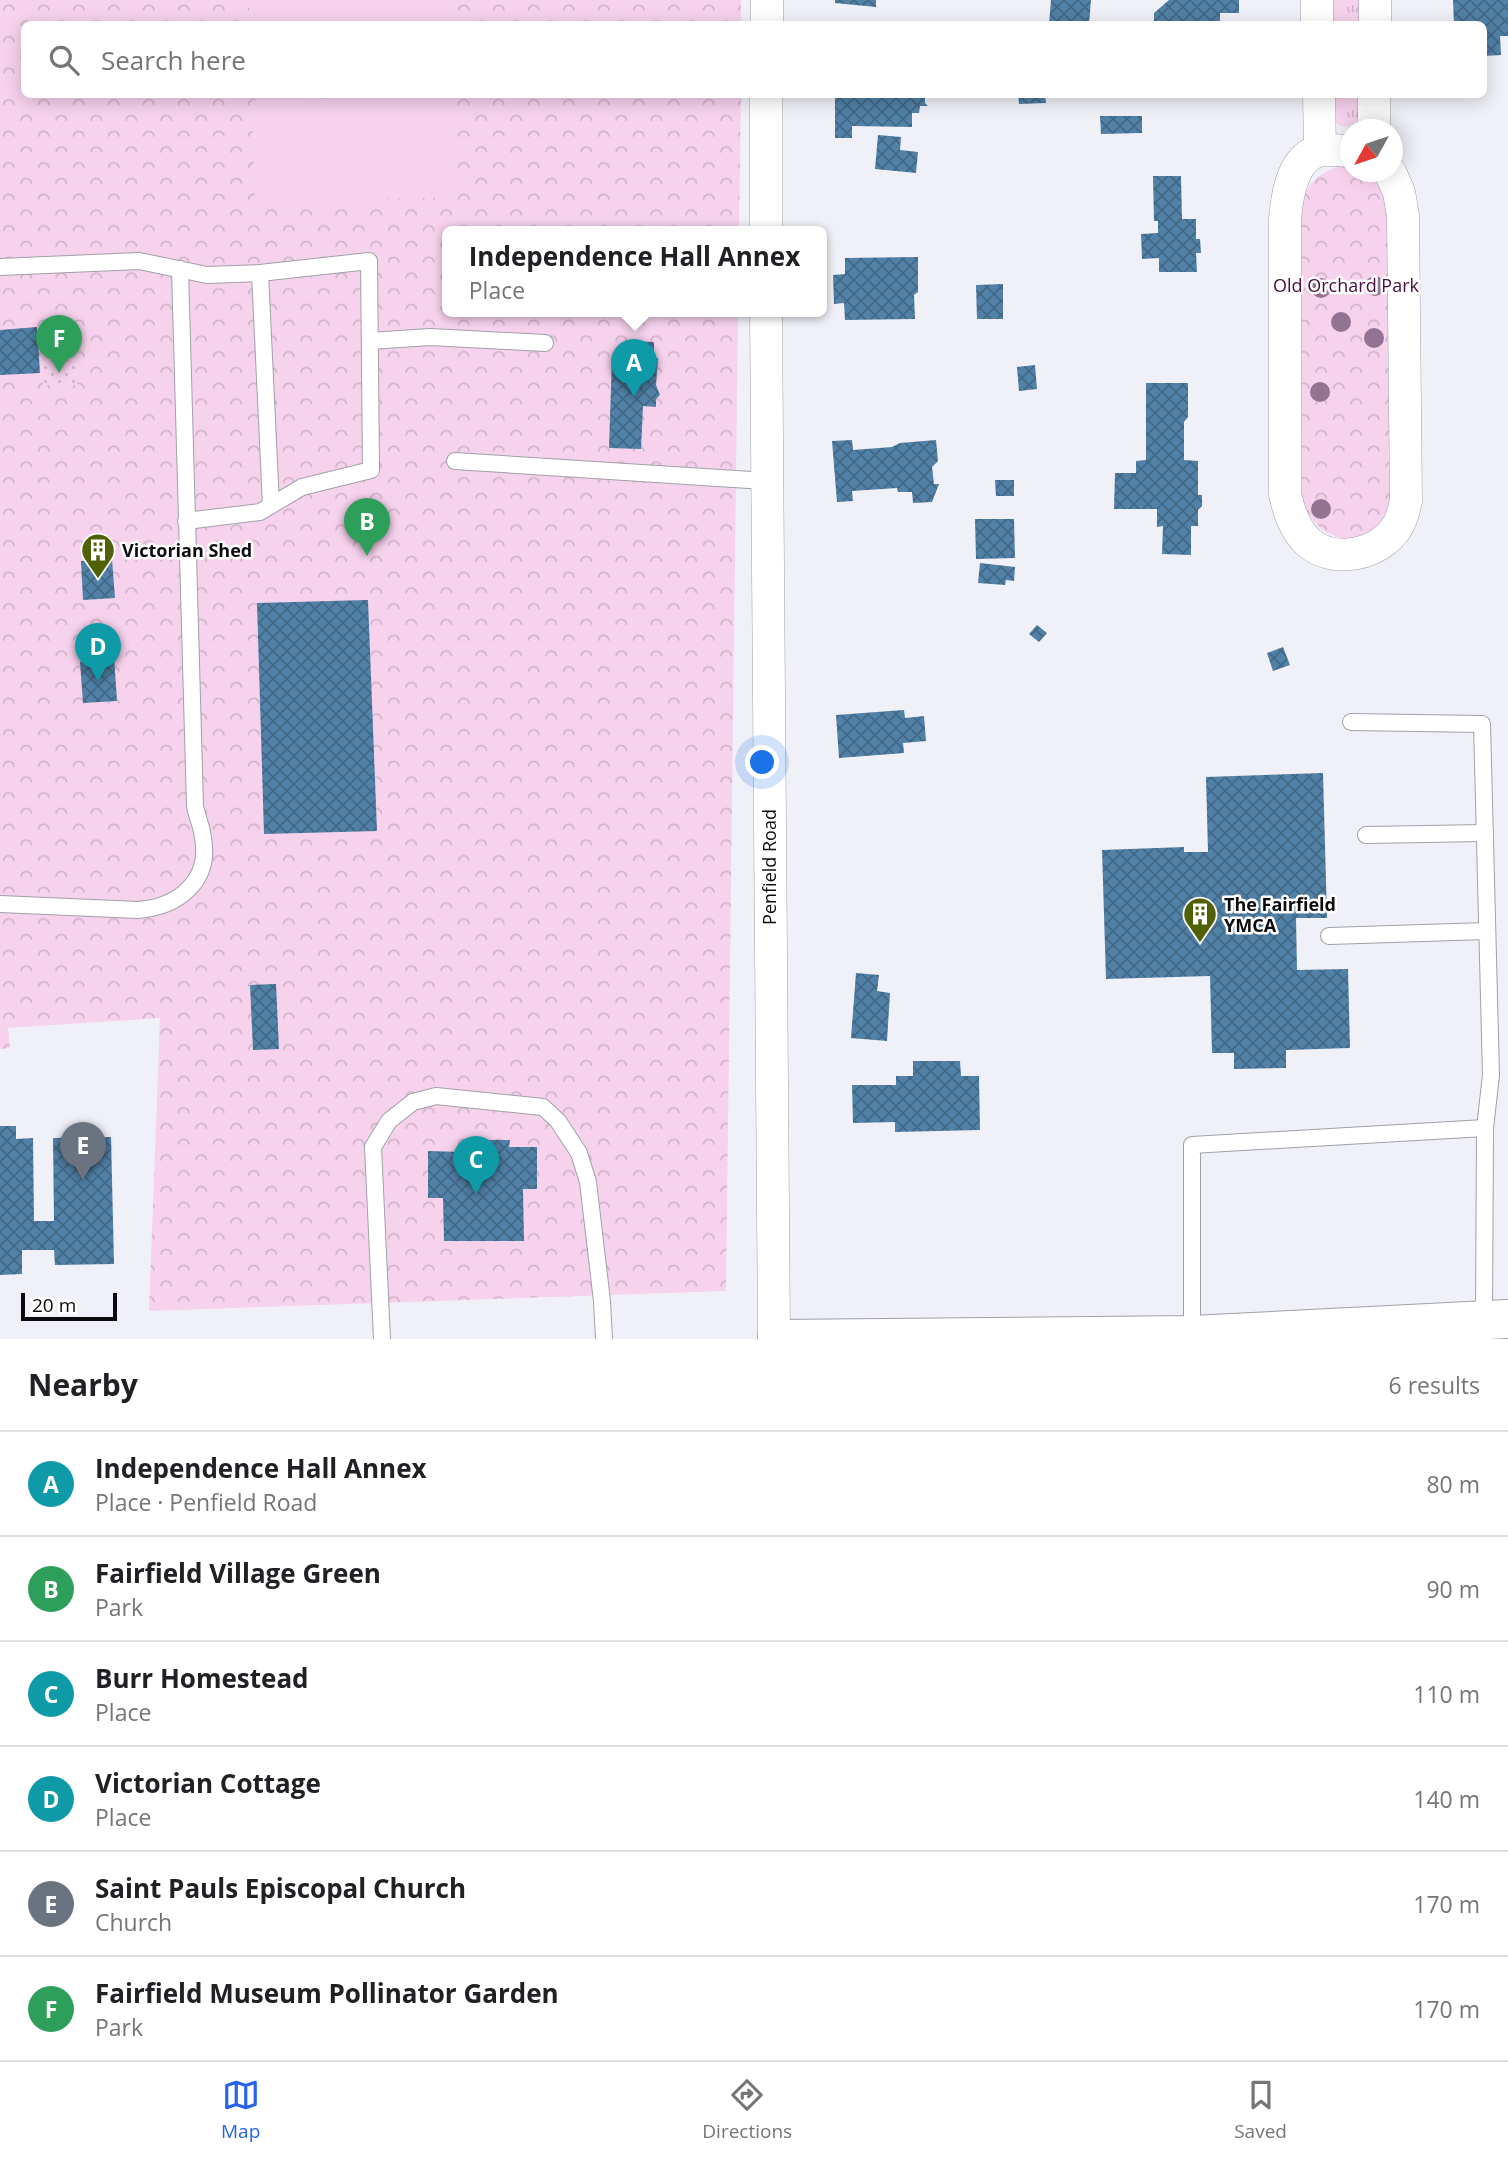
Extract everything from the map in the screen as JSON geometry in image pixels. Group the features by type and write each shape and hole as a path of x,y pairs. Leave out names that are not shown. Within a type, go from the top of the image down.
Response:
{"street":[{"path":"766,0 766,21"},
{"path":"1317,0 1318,21"},
{"path":"1375,0 1375,21"},
{"path":"766,98 766,226"},
{"path":"1319,98 1320,150"},
{"path":"1374,98 1374,119"},
{"path":"1340,150 1320,150 1308,158 1297,169 1286,201 1285,494 1291,517 1299,532 1320,550 1336,554 1352,554 1379,545 1398,526 1406,501 1403,216 1394,182"},
{"name":"Penfield Road","path":"766,317 776,1339"},
{"path":"776,1339 1192,1335 1496,1320"}],"lane":[{"path":"0,267 139,261 207,275 260,273 369,261 371,470 302,487 260,512 186,521"},
{"path":"0,904 138,910 157,908 175,900 191,887 202,870 204,841 194,806 180,270"},
{"path":"260,273 271,505"},
{"path":"370,341 430,337 545,343"},
{"path":"456,461 766,481"},
{"path":"1351,722 1482,724 1491,1075 1485,1128 1496,1320"},
{"path":"1366,835 1485,833"},
{"path":"1329,936 1487,931"},
{"path":"382,1339 373,1147 389,1121 413,1102 436,1096 542,1107 558,1121 579,1153 588,1182 604,1339"},
{"path":"1192,1335 1192,1146 1485,1128"}],"green space":[{"path":"0,0 741,0 741,21 21,21 21,98 741,98 739,226 442,226 442,317 738,317 726,1291 149,1311 160,1018 8,1028 10,1048 0,1049"},
{"path":"249,0 457,0 457,21 249,21"},
{"path":"1332,0 1359,0 1359,21 1332,21"},
{"path":"456,98 459,197 255,203 252,100"},
{"path":"1332,98 1359,98 1358,119 1340,119 1340,126 1332,117"},
{"name":"Old Orchard Park","path":"1340,167 1340,182 1379,182 1389,200 1391,505 1374,529 1348,538 1338,537 1319,527 1306,509 1302,498 1301,209 1308,188 1323,173"},
{"path":"72,355 76,360 77,385 43,385 42,358"}],"building":[{"path":"835,0 876,0 876,7 835,3"},
{"path":"1051,0 1091,0 1089,21 1049,21"},
{"path":"1169,0 1239,0 1239,13 1220,13 1220,21 1154,21 1154,13"},
{"path":"1453,0 1508,0 1508,36 1500,36 1501,55 1487,56 1487,21 1454,21"},
{"path":"835,98 925,98 928,106 920,106 919,113 912,113 912,127 852,126 852,138 835,138"},
{"path":"1018,98 1045,98 1046,103 1019,104"},
{"path":"1100,116 1142,116 1142,133 1101,134"},
{"path":"878,135 901,137 900,150 918,152 916,173 875,169"},
{"path":"1153,176 1181,176 1182,219 1196,219 1196,239 1200,239 1201,253 1196,253 1197,272 1159,272 1159,258 1142,259 1141,234 1158,233 1158,221 1154,221"},
{"path":"918,257 918,292 914,295 915,319 845,320 844,303 834,304 833,275 845,274 845,258"},
{"path":"1003,284 1003,319 977,319 976,285"},
{"path":"37,327 40,373 0,375 0,330"},
{"path":"629,341 654,342 654,358 658,358 656,385 660,395 656,399 656,407 643,406 641,449 609,448 612,356 628,357"},
{"path":"1035,365 1037,389 1019,391 1017,367"},
{"path":"1146,383 1188,383 1184,460 1198,461 1198,495 1202,495 1198,526 1191,526 1191,555 1162,554 1163,526 1157,527 1157,509 1114,509 1115,473 1136,473 1136,461 1146,460"},
{"path":"852,440 853,450 936,440 938,461 932,467 934,484 939,484 932,502 913,503 912,492 898,492 897,488 852,491 853,501 837,502 832,441"},
{"path":"995,480 1014,480 1014,496 996,496"},
{"path":"975,519 1014,519 1015,558 976,559"},
{"name":"Victorian Shed","path":"112,559 115,598 83,600 81,561"},
{"path":"980,563 1015,567 1014,581 1006,580 1005,585 978,583"},
{"path":"368,600 377,831 264,834 257,603"},
{"path":"1037,625 1047,633 1039,642 1029,634"},
{"path":"1283,647 1290,665 1273,671 1267,653"},
{"path":"108,650 108,657 114,656 117,701 83,703 80,662 93,661 92,651"},
{"path":"904,710 905,718 924,716 926,741 903,743 904,753 839,758 836,715"},
{"name":"The Fairfield YMCA","path":"1323,773 1327,918 1296,918 1297,970 1348,969 1350,1048 1286,1050 1286,1068 1234,1069 1234,1053 1212,1053 1210,976 1106,979 1102,850 1184,847 1184,852 1208,852 1206,777"},
{"path":"856,973 879,975 877,991 890,993 887,1041 851,1038"},
{"path":"276,984 279,1049 253,1050 250,985"},
{"path":"913,1061 960,1061 961,1076 979,1076 980,1130 895,1132 895,1122 853,1123 852,1085 896,1085 896,1076 913,1076"},
{"path":"0,1126 16,1126 16,1139 33,1138 34,1221 54,1221 53,1138 111,1137 114,1264 55,1265 54,1250 22,1250 22,1274 0,1275"},
{"path":"462,1140 510,1140 509,1147 537,1147 537,1189 523,1189 524,1241 444,1241 443,1198 428,1198 428,1151 461,1152"}],"place":[{"name":"Fairfield Museum Pollinator Garden","path":"59,373"},
{"name":"Independence Hall Annex","path":"634,397"},
{"name":"Fairfield Village Green","path":"367,556"},
{"name":"Victorian Shed","path":"98,580"},
{"name":"Victorian Cottage","path":"98,681"},
{"name":"The Fairfield YMCA","path":"1200,944"},
{"name":"Saint Pauls Episcopal Church","path":"83,1180"},
{"name":"Burr Homestead","path":"476,1194"}]}
